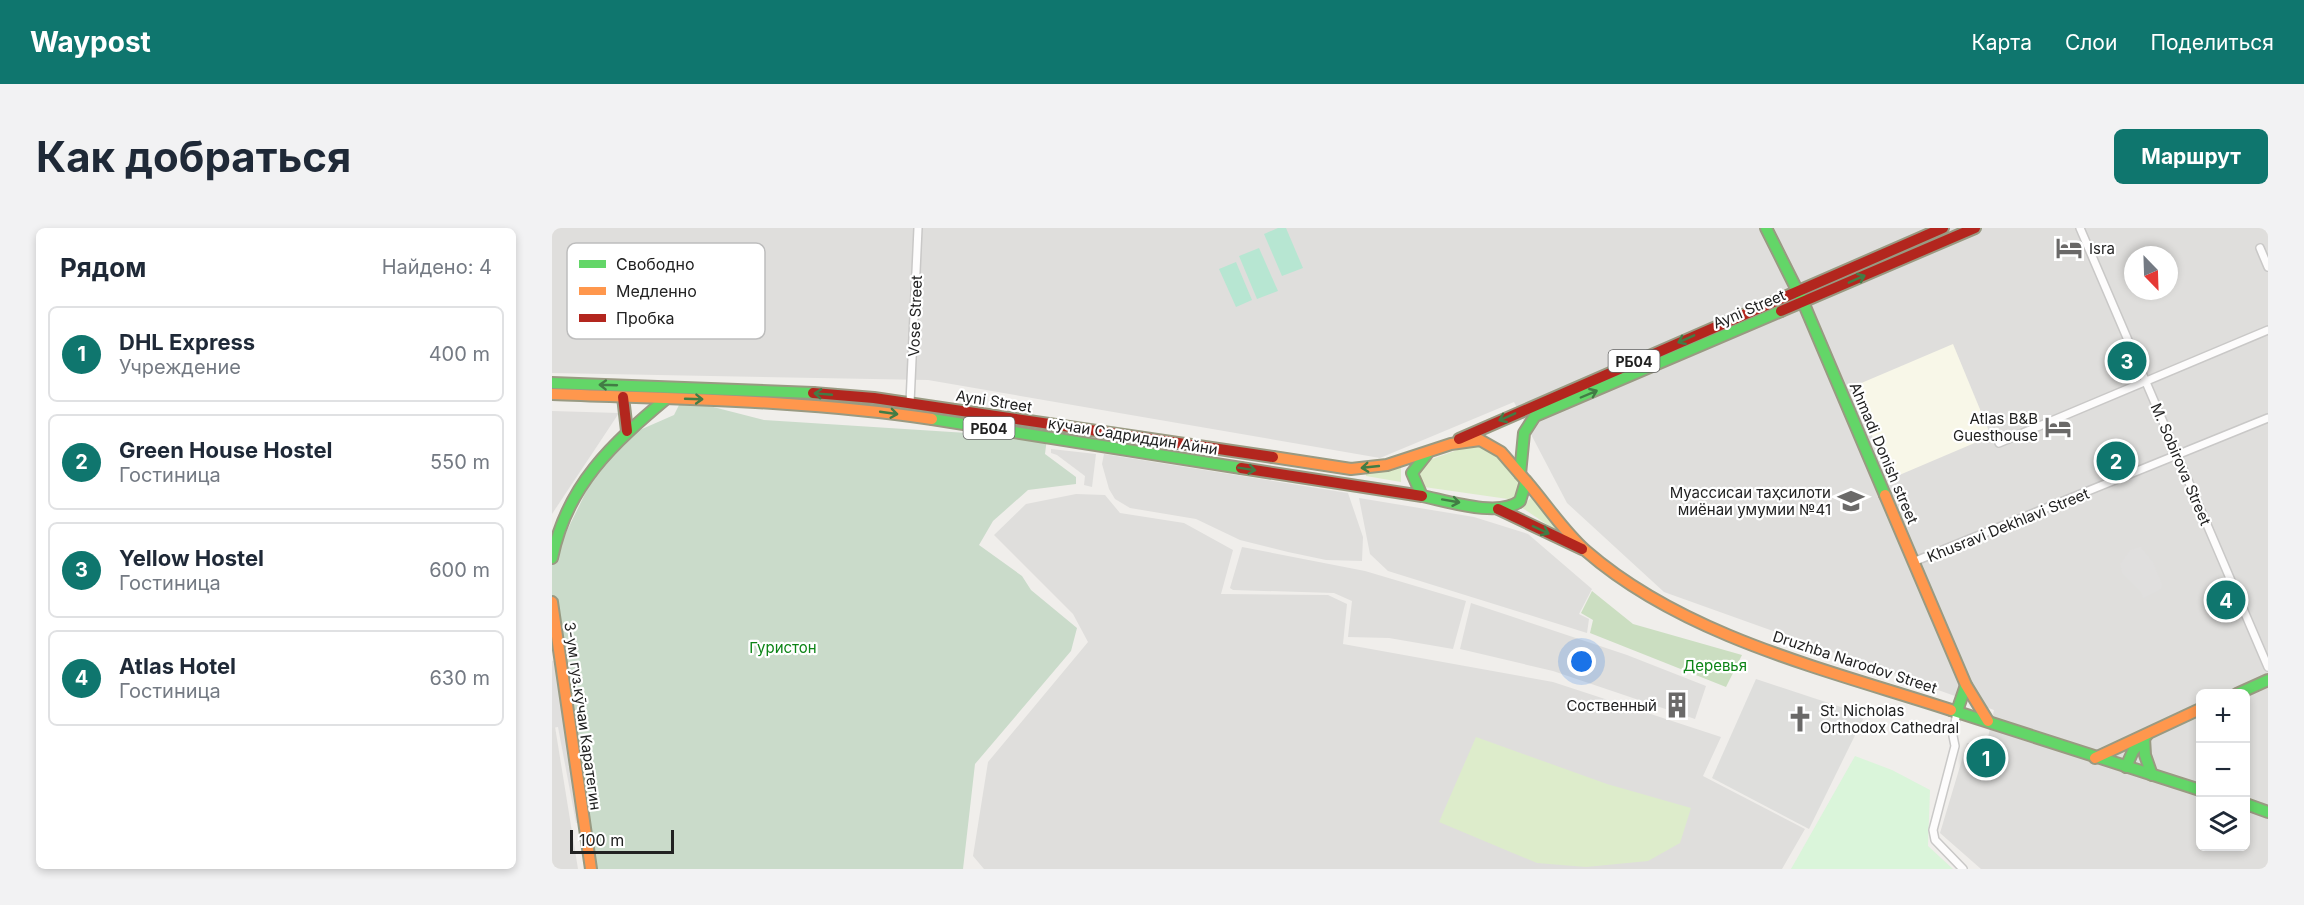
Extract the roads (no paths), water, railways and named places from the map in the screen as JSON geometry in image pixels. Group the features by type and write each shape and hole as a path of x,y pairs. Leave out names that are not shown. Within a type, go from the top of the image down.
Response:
{"main road":[{"name":"РБ04","path":"1797,290 1943,228"},
{"name":"Ayni Street","path":"1524,478 1524,433 1535,416 1975,228"},
{"name":"Ahmadi Donish street","path":"1769,230 1803,302 1966,685 1988,721"},
{"name":"Ayni Street","path":"552,383 802,392 910,403 1351,469 1387,465 1427,454 1471,432 1797,290"},
{"name":"кӯчаи Садриддин Айни","path":"552,394 748,401 884,412 1422,496"},
{"path":"623,397 627,431"},
{"path":"552,558 560,523 575,492 627,431 667,398"},
{"name":"Ayni Street","path":"1451,444 1473,440 1485,442 1501,452 1585,550"},
{"path":"1422,496 1412,473 1427,454"},
{"name":"РБ04","path":"1422,496 1498,509 1508,508 1520,501 1524,478"},
{"path":"1498,509 1585,550"},
{"name":"Druzhba Narodov Street","path":"1585,550 1645,596 1687,619 1806,663 2196,789"},
{"name":"3-ум гуз.кӯчаи Каратегин","path":"552,602 591,869"},
{"path":"2247,689 2268,680"},
{"path":"1957,711 1966,685"},
{"path":"2095,758 2196,711"},
{"path":"2126,767 2133,751 2157,728"},
{"path":"2144,738 2145,755 2152,775"},
{"path":"2250,805 2268,812"}],"street":[{"name":"Vose Street","path":"910,403 918,228"},
{"name":"M. Sobirova Street","path":"2080,228 2268,667"},
{"path":"2260,248 2268,267"},
{"path":"1999,443 2268,330"},
{"name":"Khusravi Dekhlavi Street","path":"1913,562 2268,418"},
{"path":"1957,711 1953,736 1955,746 1935,819 1935,840 1963,869"}],"place":[{"name":"Isra","path":"2069,248"},
{"name":"Yellow Hostel","path":"2127,361"},
{"name":"Atlas B&B Guesthouse","path":"2058,427"},
{"name":"Green House Hostel","path":"2116,461"},
{"name":"Муассисаи таҳсилоти миёнаи умумии №41","path":"1851,501"},
{"name":"Atlas Hotel","path":"2226,600"},
{"name":"Соственный","path":"1677,705"},
{"name":"St. Nicholas Orthodox Cathedral","path":"1800,719"},
{"name":"DHL Express","path":"1986,758"}],"park label":[{"name":"Гуристон","path":"783,647"},
{"name":"Деревья","path":"1715,665"}]}
